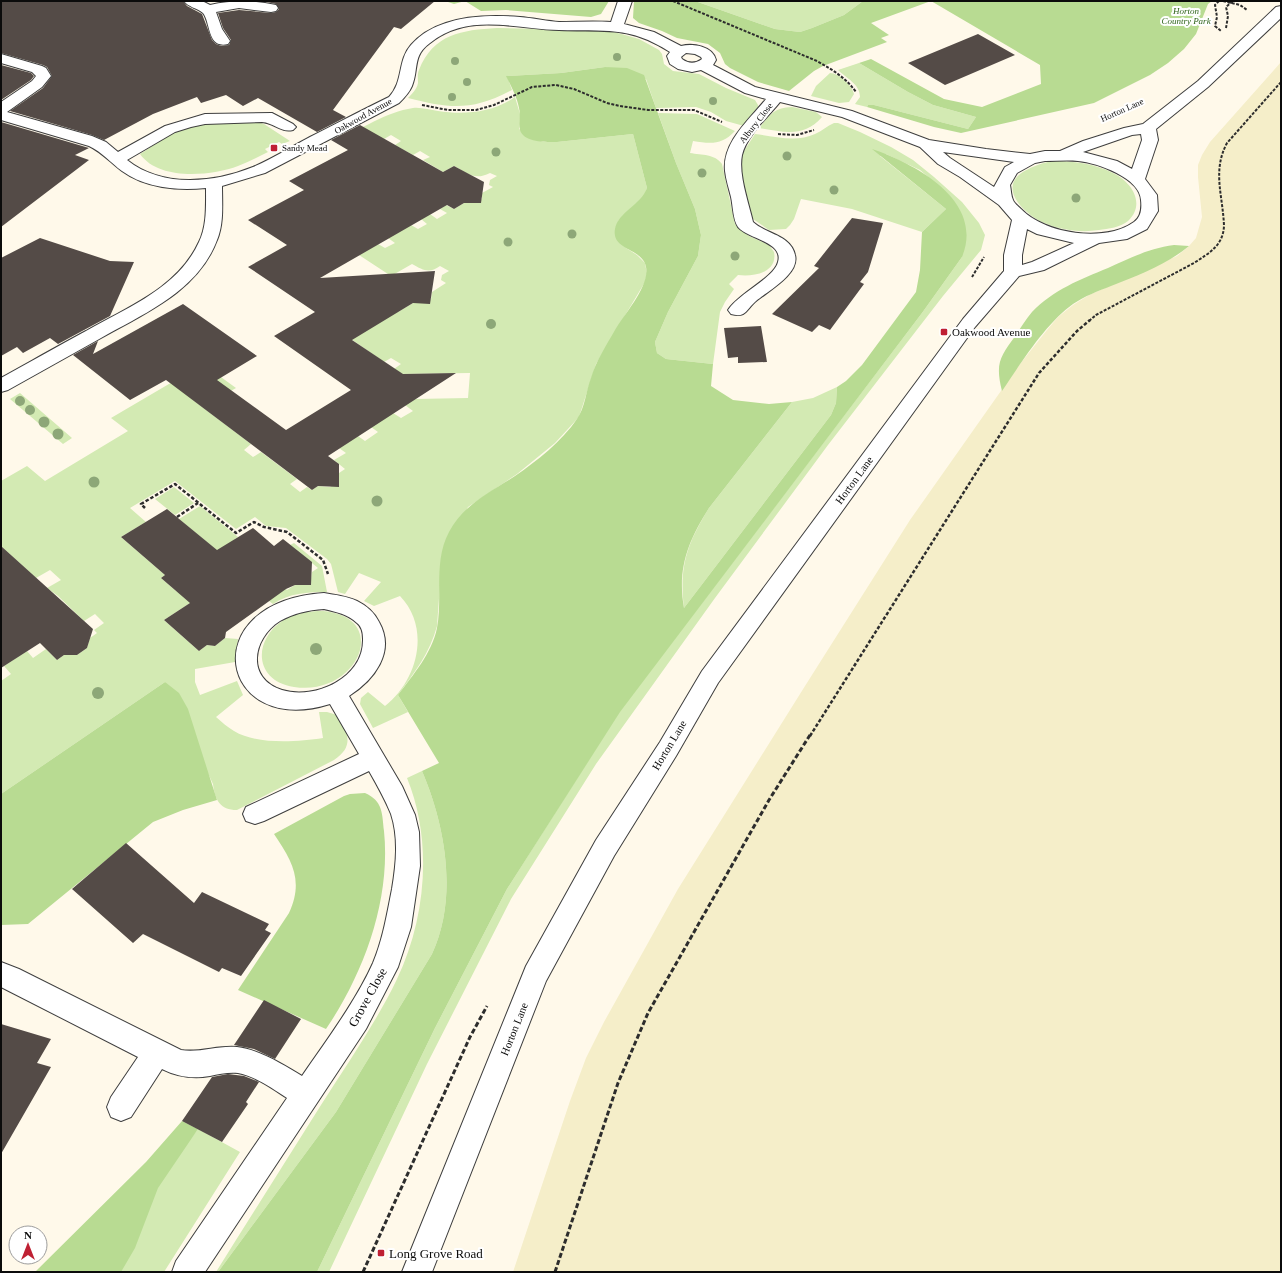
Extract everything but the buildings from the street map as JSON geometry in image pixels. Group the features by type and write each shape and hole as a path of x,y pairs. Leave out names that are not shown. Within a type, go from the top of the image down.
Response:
{"street":[{"path":"191,1 208,10 214,20 216,33 223,41"},
{"path":"616,27 625,1"},
{"path":"208,10 241,3 271,8"},
{"name":"Horton Lane","path":"1063,155 1089,144 1129,131 1148,128 1203,84 1281,10"},
{"name":"Oakwood Avenue","path":"1,115 88,140 106,148 117,159 132,170 157,180 183,184 214,182 241,177 259,170 396,98 404,89 407,82 408,60 412,52 428,37 450,27 472,22 498,20 551,25 616,27 643,33 679,51 674,58 679,64 691,67 703,65 746,88 776,97 847,114 926,144 986,154 1030,159"},
{"path":"1,58 36,69 44,76 41,81 1,109"},
{"name":"Albury Close","path":"737,310 751,296 775,279 788,259 786,250 778,242 752,230 745,224 732,170 732,163 737,147 776,97"},
{"path":"117,159 170,129 196,120 268,117 288,127"},
{"path":"1137,179 1150,140 1148,128"},
{"name":"Oakwood Avenue","path":"926,144 944,161 966,174 1005,202"},
{"path":"1063,155 1096,159 1125,171 1137,179 1149,195 1150,211 1141,225 1121,235 1095,239 1068,237 1049,232 1021,219 1005,202 1002,185 1011,170 1030,159 1063,155"},
{"path":"1,385 149,304 184,278 201,256 210,236 213,219 214,182"},
{"path":"1021,219 1013,255 1013,272 1038,266 1095,239"},
{"name":"Horton Lane","path":"417,1272 535,975 604,848 668,749 710,677 969,323 1013,272"},
{"path":"307,602 335,602 345,605 362,615 373,629 376,643 374,656 367,670 356,682 336,694 323,698 303,701 278,698 263,690 255,683 247,670 246,650 252,636 259,626 272,615 283,609 307,602"},
{"name":"Grove Close","path":"186,1272 356,1020 374,990 385,967 398,927 408,866 407,832 399,804 336,694"},
{"path":"255,814 373,758"},
{"path":"1,974 178,1062 188,1065 195,1065 226,1060 246,1062 306,1093"},
{"path":"121,1106 157,1052"}],"path":[{"path":"673,1 721,22 807,56 849,82 856,90 856,96"},
{"path":"1219,1 1215,5 1217,18 1215,26 1221,31"},
{"path":"1223,1 1240,5 1250,12"},
{"path":"1218,36 1226,27 1228,16 1226,7 1233,1"},
{"path":"555,1272 618,1083 633,1045 648,1013 769,800 1039,373 1077,331 1096,315 1194,263 1222,240 1225,224 1220,199 1218,171 1222,152 1228,143 1281,82"},
{"path":"396,98 441,109 473,109 494,105 530,87 556,84 568,86 600,101 618,106 642,110 695,110 707,114 724,123 750,129 790,135 804,134 816,129"},
{"path":"145,508 141,504 175,484 236,533 254,522 264,528 283,530 323,560 326,565 335,602"},
{"path":"177,517 198,503"}],"shaded area":[{"path":"1281,62 1281,1272 513,1272 570,1101 586,1058 604,1022 678,889 910,520 1020,364 1058,317 1089,295 1177,256 1196,238 1202,217 1198,165 1202,155 1210,142"}],"green space":[{"path":"445,1 465,1 454,4"},
{"path":"465,1 609,1 601,14 591,17 506,10 481,11"},
{"path":"634,1 695,1 775,29 800,32 844,15 863,1 931,1 871,23 889,35 881,38 887,42 823,66 814,71 789,91 758,82 730,68 725,64 720,53 708,44 677,38 639,23 633,18"},
{"path":"695,1 863,1 844,15 800,32 775,29"},
{"name":"Horton Country Park","path":"931,1 1212,1 1208,4 1196,34 1184,49 1168,63 1150,75 1094,103 961,133 934,127 867,107 868,105 874,105 968,129 976,117 933,105 859,63 871,59 944,99 982,107 1041,84 1040,65"},
{"path":"497,28 614,32 639,39 659,50 662,54 664,64 673,71 699,74 726,88 755,100 758,107 744,126 726,121 711,112 696,107 656,108 646,79 605,67 561,73 507,76 512,90 485,102 473,105 449,106 408,98 417,87 418,72 425,58 441,41 450,36 472,30"},
{"path":"859,63 933,105 976,117 968,129 874,105 868,105 867,107 855,104 860,97 858,88 838,70"},
{"path":"605,67 627,68 644,75 676,163 695,209 701,235 698,256 668,312 655,342 657,353 666,359 713,364 711,386 733,400 769,404 792,402 709,508 695,532 683,568 682,594 684,608 831,415 836,403 837,387 846,381 862,365 916,292 920,270 922,232 946,209 872,149 908,164 926,175 942,188 955,202 964,219 967,237 962,257 922,313 620,712 507,889 435,1028 317,1272 218,1272 336,1112 432,954 440,932 445,910 447,886 446,862 443,839 437,815 422,771 439,763 398,695 416,672 435,637 439,616 440,567 444,543 455,522 469,507 532,464 557,443 571,427 580,415 589,383 598,360 615,330 635,300 644,283 646,275 644,261 639,256 622,246 615,236 615,229 620,218 640,199 647,188 633,134 557,142 531,140 522,134 520,130 520,111 514,92 506,76 561,73"},
{"path":"830,73 841,77 851,87 854,94 849,102 839,103 811,96 816,86"},
{"path":"515,97 520,114 519,129 536,140 557,142 633,134 647,188 645,195 618,221 626,248 637,255 645,263 647,274 645,282 596,364 579,417 555,443 517,474 468,507 442,557 437,626 434,636 426,654 398,695 408,712 373,728 360,704 361,698 368,692 385,706 406,682 412,668 418,638 410,609 400,596 374,606 364,601 381,582 359,573 345,594 338,592 331,564 327,559 286,528 266,526 255,517 236,529 175,481 130,508 146,522 121,537 165,575 161,578 176,591 201,596 164,620 199,651 207,645 215,646 225,638 238,639 235,662 195,669 195,682 200,695 237,681 243,695 216,717 231,729 254,739 301,741 323,738 319,712 327,712 337,715 344,727 348,739 345,749 341,755 334,760 237,810 231,810 219,803 215,795 213,784 165,682 1,794 1,681 11,674 4,666 27,651 33,658 46,649 57,660 64,655 77,655 87,648 90,638 97,633 94,630 104,623 95,614 84,621 58,596 47,588 61,580 50,570 36,578 1,546 1,481 27,466 45,481 128,431 111,418 203,364 236,388 229,392 193,400 251,444 244,450 253,457 261,452 297,479 290,484 300,492 307,487 312,490 318,486 330,487 339,481 339,473 345,469 334,460 346,453 339,448 358,436 365,441 378,432 371,427 393,413 401,418 413,411 405,405 415,399 468,398 470,373 401,374 394,369 401,364 391,358 384,362 344,334 390,307 398,312 413,303 423,303 431,299 432,292 446,283 441,280 442,275 449,271 440,266 433,270 426,270 412,264 391,276 359,255 378,244 385,248 395,243 388,238 411,225 418,229 427,224 421,219 430,214 437,219 447,213 440,209 446,205 454,209 464,203 475,203 482,199 482,193 493,187 489,185 490,180 497,176 490,173 475,176 454,166 443,172 423,160 430,157 420,151 413,155 395,145 401,141 391,135 384,139 337,141 393,113 403,110 422,108 457,113 478,112 488,110"},
{"path":"792,107 816,112 822,117 815,124 801,131 785,132 759,128 772,113 780,109"},
{"path":"658,113 697,114 735,131 721,141 705,143 693,141 690,153 716,158 722,164 735,224 749,236 769,245 774,252 772,265 768,269 757,274 738,275 729,284 734,289 720,312 713,364 666,359 657,353 655,342 668,312 698,256 701,235 695,209"},
{"path":"254,121 264,124 290,141 282,144 279,142 265,149 268,152 238,166 200,174 186,174 160,169 149,163 140,154 174,133 194,125 220,122"},
{"path":"834,123 838,123 860,132 891,147 913,160 934,177 962,202 979,223 985,235 981,250 943,296 828,445 715,598 596,764 511,899 427,1064 329,1272 317,1272 435,1028 507,889 619,712 922,313 962,257 955,203 949,195 920,170 886,154 880,156 946,209 922,232 852,209 801,199 794,219 786,229 769,230 753,219 749,211 739,165 744,151 755,134 785,138 808,137"},
{"path":"1051,161 1067,161 1090,165 1120,177 1131,188 1134,194 1136,208 1133,214 1128,221 1122,225 1092,231 1063,229 1036,219 1018,202 1012,188 1014,181 1020,174 1028,169"},
{"path":"1174,245 1189,246 1162,264 1142,274 1087,296 1063,312 1034,344 1002,391 999,374 1000,361 1006,349 1028,317 1040,304 1058,291 1088,276 1140,254 1157,248"},
{"path":"837,387 836,403 831,415 684,608 683,580 686,556 695,533 709,508 792,402 813,398"},
{"path":"20,393 72,438 63,444 10,399"},
{"path":"174,487 194,503 175,515 155,499"},
{"path":"200,506 238,537 235,539 226,558 179,519"},
{"path":"294,543 322,566 327,592 292,595 273,604 265,598 283,586 287,590 295,585 303,585 311,579 312,572 318,568 290,545"},
{"path":"323,611 344,616 357,627 361,640 358,655 349,669 335,680 316,687 294,687 281,683 271,677 265,669 262,660 262,650 266,639 272,630 282,621 297,614"},
{"path":"165,682 179,693 188,709 217,800 183,810 153,822 28,924 1,925 1,794"},
{"path":"422,771 437,815 443,839 446,862 447,886 445,910 440,932 432,954 336,1112 218,1272 216,1272 371,1027 397,979 407,955 420,905 423,879 423,853 415,802 407,778"},
{"path":"365,793 375,800 382,813 385,857 379,909 363,960 340,1007 326,1029 238,990 289,913 296,891 296,881 291,862 274,834 344,796"},
{"path":"182,1121 198,1129 158,1188 135,1248 121,1272 35,1272 42,1265 48,1265 48,1259 146,1162"},
{"path":"198,1129 240,1152 164,1272 87,1272"}],"place":[{"name":"Sandy Mead","path":"274,148"},
{"name":"Oakwood Avenue","path":"944,332"},
{"name":"Long Grove Road","path":"381,1253"}]}
